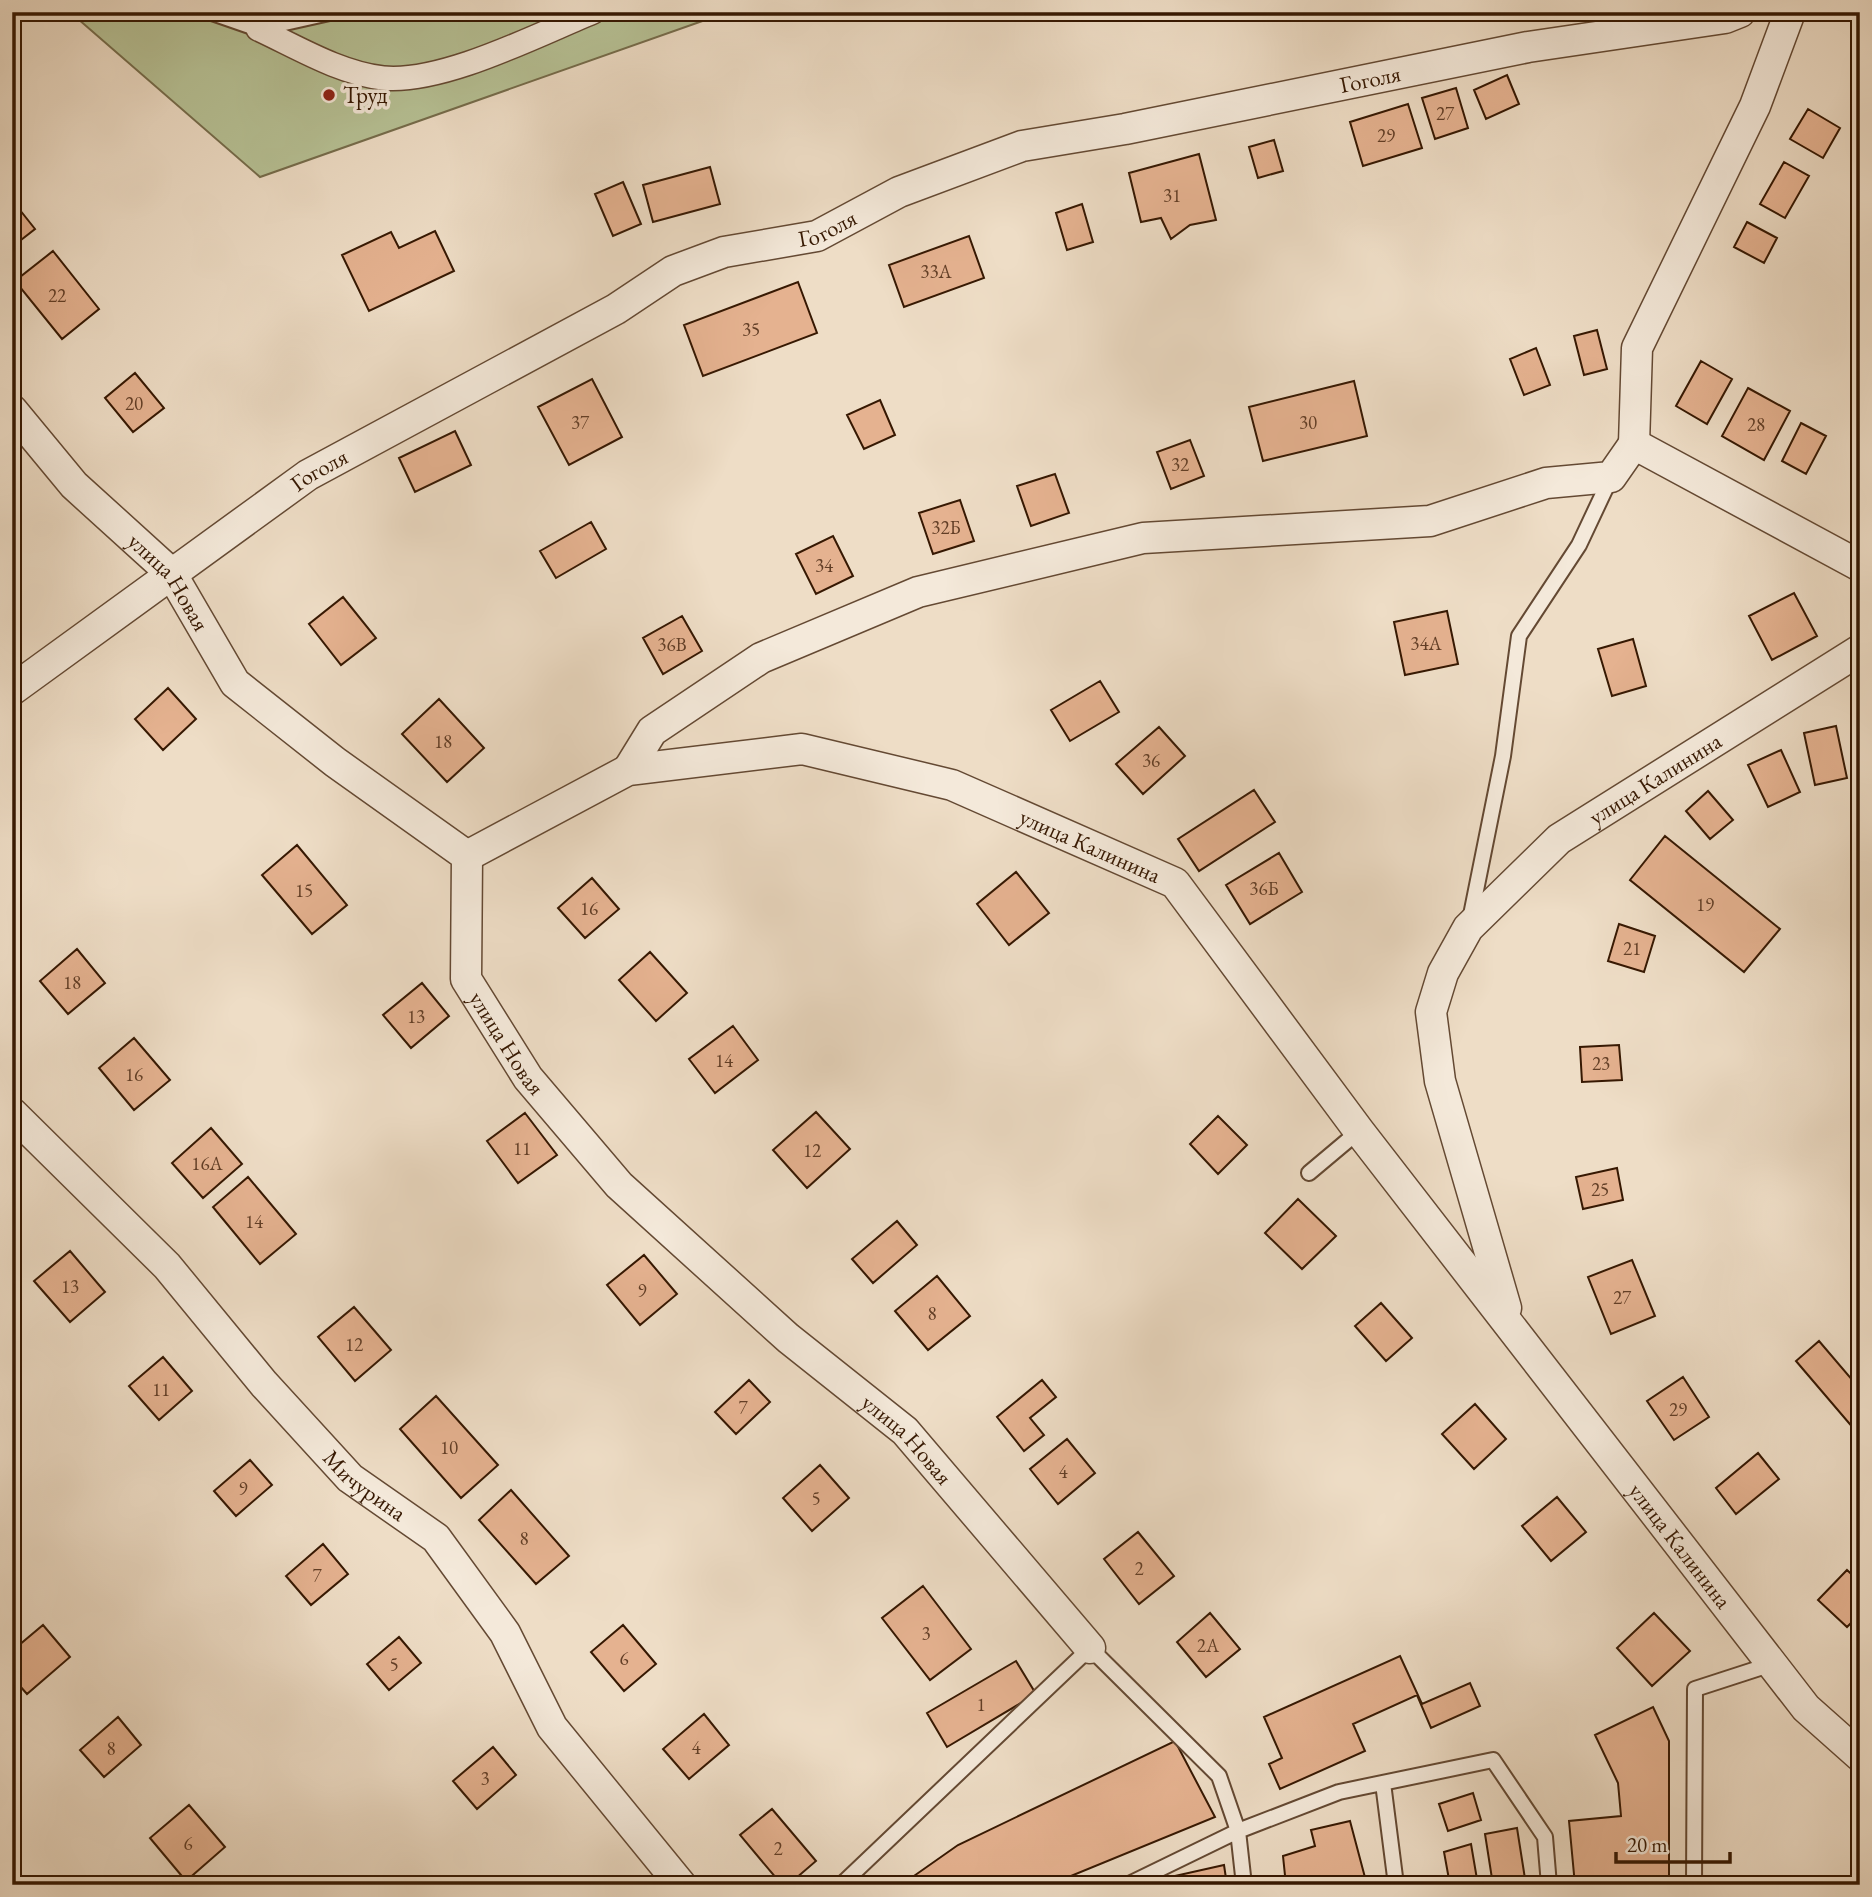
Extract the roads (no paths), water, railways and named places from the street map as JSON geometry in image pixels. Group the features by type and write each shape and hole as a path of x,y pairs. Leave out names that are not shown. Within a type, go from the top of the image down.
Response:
{"street":[{"path":"258,29 340,67 385,78 454,66 593,12"},
{"name":"Гоголя","path":"12,690 308,475 616,309 673,271 724,252 817,236 899,192 1022,146 1138,126 1528,47 1725,19 1740,12"},
{"path":"1790,12 1755,106 1637,348 1634,444 1860,566"},
{"name":"улица Новая","path":"12,410 74,485 171,573 235,683 335,762 467,856 466,979 527,1078 619,1185 788,1338 905,1431 1090,1648"},
{"name":"улица Калинина","path":"1611,477 1634,444"},
{"path":"628,770 652,731 761,658 918,592 1143,538 1430,521 1546,483 1611,477"},
{"name":"улица Калинина","path":"1511,1324 1440,1081 1431,1012 1443,973 1468,928 1559,839 1860,650"},
{"name":"улица Калинина","path":"467,856 628,770 802,748 952,785 1175,883 1359,1131 1806,1708 1860,1756"},
{"name":"Мичурина","path":"12,1113 167,1266 264,1384 350,1478 436,1538 505,1633 552,1727 681,1885"}],"lane":[{"path":"209,12 258,29 334,12"},
{"name":"улица Калинина","path":"1468,928 1503,756 1519,636 1579,545 1611,477"},
{"path":"1309,1173 1359,1131"},
{"path":"841,1885 1090,1648 1219,1776 1238,1831 1244,1885"},
{"path":"1694,1885 1695,1689 1772,1664"},
{"path":"1127,1885 1238,1831 1339,1792 1493,1760 1545,1837 1549,1885"},
{"path":"1383,1783 1396,1885"}],"place":[{"name":"Труд","path":"329,95"}]}
